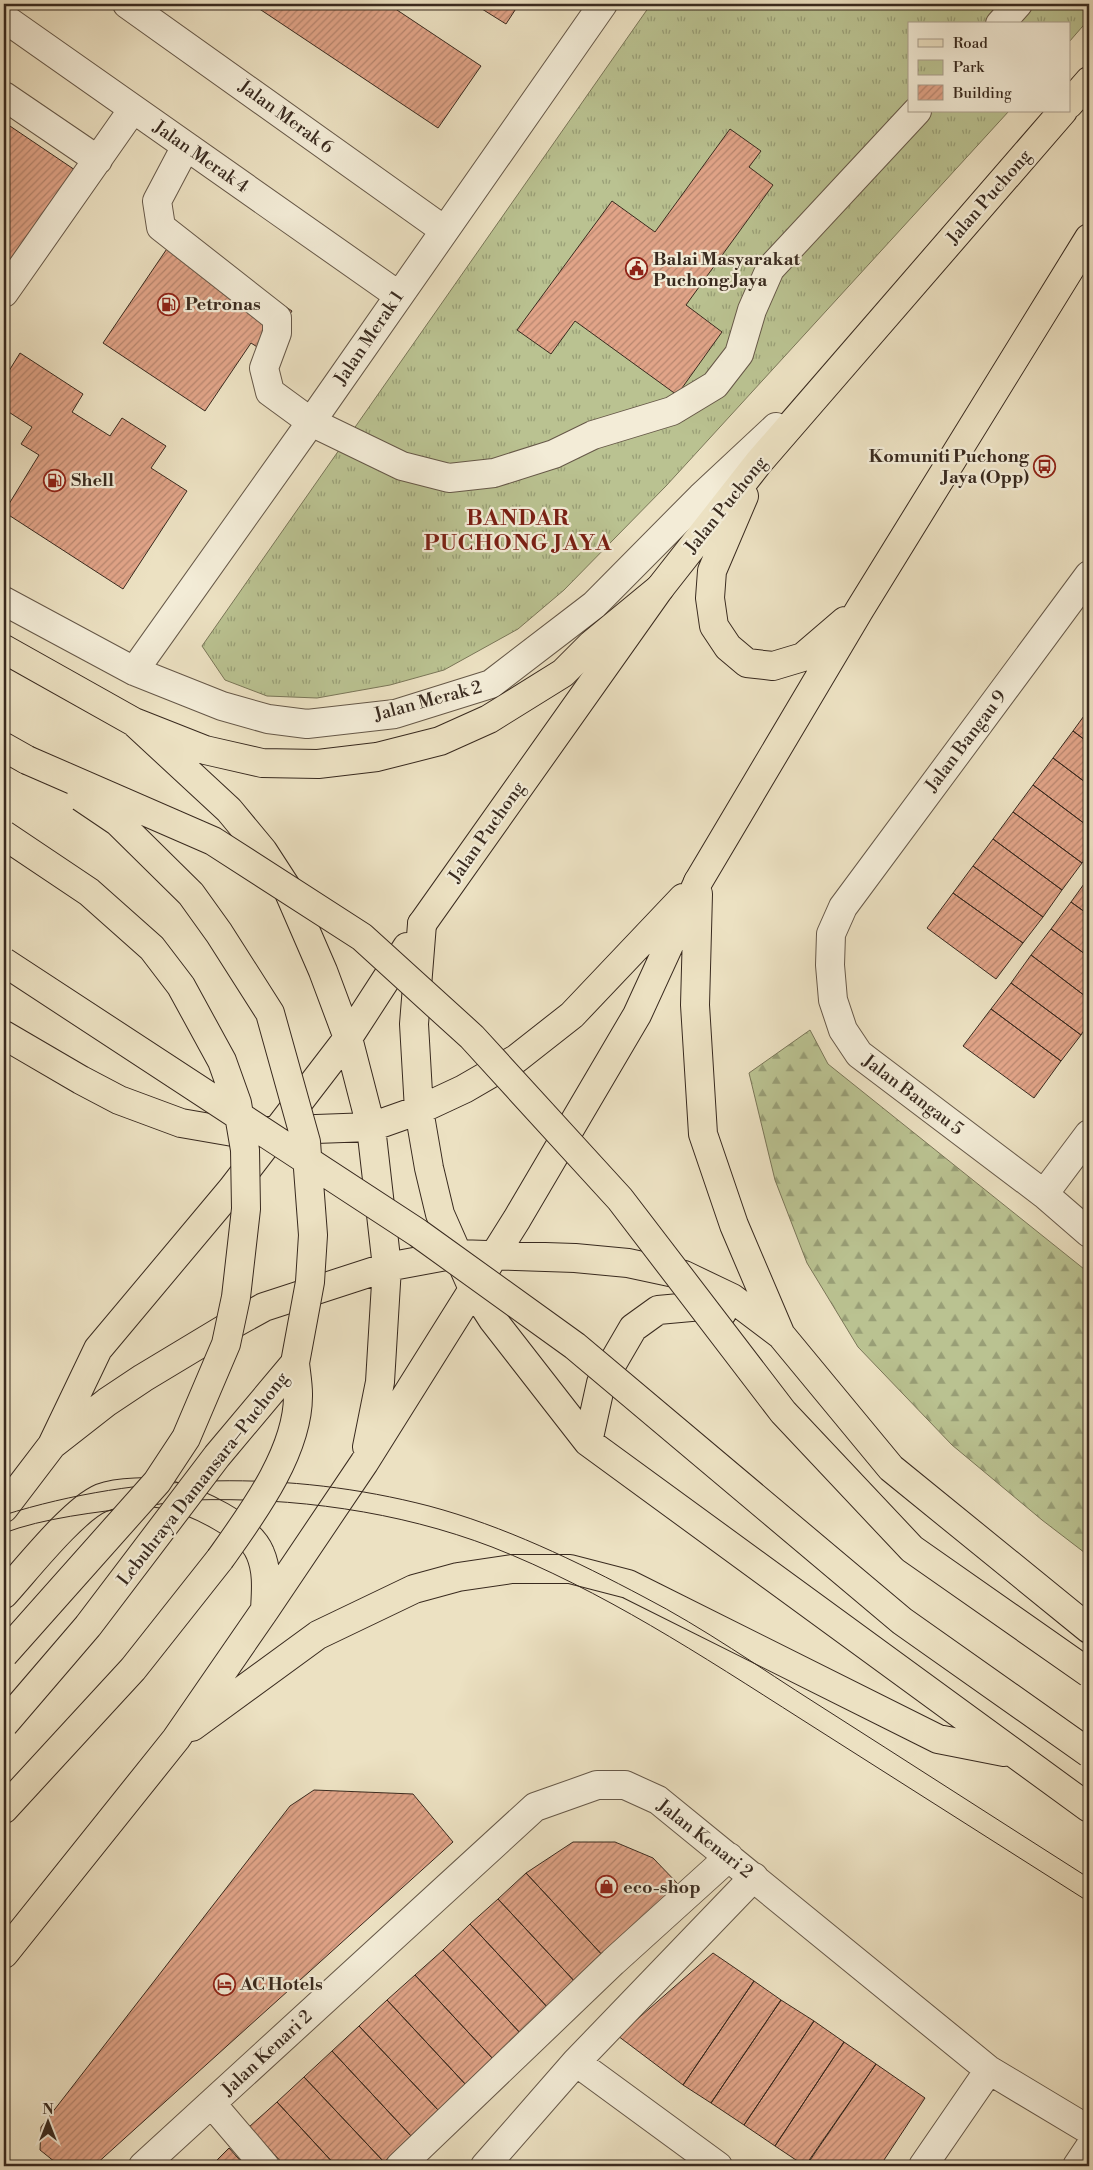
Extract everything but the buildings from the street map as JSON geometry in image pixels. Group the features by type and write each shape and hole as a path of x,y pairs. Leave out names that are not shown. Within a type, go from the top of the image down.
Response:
{"main road":[{"path":"1070,103 1089,81"},
{"name":"Jalan Puchong","path":"52,1445 98,1349 232,1189 348,1038 422,924 660,588 759,462 1062,112"},
{"path":"4,1954 176,1739 364,1463 494,1256 637,1015 698,882 860,609 1089,238"},
{"path":"759,462 712,570 710,598 714,626 728,647 747,663 773,666 803,657 860,609"},
{"path":"4,649 134,722 205,750 262,763 318,764 386,755 440,741 496,715 563,673 592,644 660,588"},
{"path":"134,722 228,810 263,851 287,888 323,971 348,1038 371,1127 387,1267 380,1382 364,1463"},
{"name":"Lebuhraya Damansara–Puchong","path":"4,747 27,760 118,822 191,894 219,933 270,1014 306,1142 312,1225 310,1282 295,1364 217,1456 88,1626 4,1724"},
{"path":"27,760 213,841 362,937 472,1037 620,1199 783,1412 912,1549 1089,1673"},
{"name":"Lebuhraya Damansara–Puchong","path":"4,835 89,892 152,948 181,986 222,1060 237,1103 245,1150 246,1209 236,1297 226,1344 186,1438 157,1482 4,1654"},
{"path":"4,1035 119,1100 151,1113 181,1122 233,1132 371,1127 419,1110 464,1089 516,1059 572,1015 698,882"},
{"path":"698,882 695,1005 703,1134 734,1225 781,1335"},
{"path":"422,924 414,1024 419,1110 440,1214 473,1288 493,1320 588,1442 1089,1808"},
{"path":"4,962 418,1233 575,1346 902,1621 1089,1752"},
{"path":"4,1508 52,1445 107,1402 143,1378 264,1307 387,1267 457,1254 575,1258 628,1262 684,1275 732,1298 781,1335 890,1468 1089,1629"},
{"path":"588,1442 601,1383 633,1328 658,1310 702,1306 781,1335"},
{"path":"12,1800 133,1669 248,1521 288,1445 295,1420 298,1394 295,1364"},
{"path":"4,1594 74,1518 101,1498 133,1492 169,1495 191,1503 228,1521 249,1537 260,1553 266,1577 265,1610"},
{"path":"176,1739 318,1635 414,1589 458,1577 512,1569 570,1569 628,1584 938,1739 1013,1754"}],"street":[{"name":"Jalan Merak 6","path":"128,4 444,230"},
{"name":"Jalan Merak 1","path":"134,671 311,422 603,4"},
{"path":"1002,22 1018,4"},
{"name":"Jalan Merak 4","path":"4,18 398,296"},
{"path":"4,96 98,160"},
{"path":"4,293 133,109"},
{"path":"186,146 157,201 161,227 277,318 277,333 264,368 270,392 311,422 402,466 449,478 494,473 554,454 593,436 672,411 715,385 739,354 752,310 770,270 916,112"},
{"name":"Jalan Merak 2","path":"4,601 134,671 222,706 268,719 307,724 396,714 491,684 594,605 701,497 845,363"},
{"name":"Jalan Bangau 9","path":"843,907 1089,575"},
{"name":"Jalan Bangau 5","path":"843,907 831,934 830,964 833,1000 843,1030 859,1054 1044,1194 1089,1233"},
{"path":"1044,1194 1089,1134"},
{"name":"Jalan Kenari 2","path":"143,2166 535,1807 597,1785 625,1785 658,1800 989,2070 1089,2130"},
{"path":"400,2166 613,1962 729,1857"},
{"path":"485,2166 576,2062 754,1877"},
{"path":"576,2062 718,2166"},
{"path":"923,2166 989,2070"},
{"path":"212,2104 266,2166"},
{"path":"1078,2166 1089,2148"}],"green space":[{"path":"651,4 1089,4 1089,19 1070,41 1070,22 908,22 908,112 1008,112 666,486 564,590 518,629 444,670 390,685 317,698 267,696 225,680 202,646"},
{"path":"810,1030 828,1064 1089,1273 1089,1556 1042,1520 952,1445 858,1347 807,1263 775,1180 749,1073"}],"tram line":[{"path":"4,1515 56,1501 109,1490 162,1484 216,1481 270,1482 323,1486 376,1494 457,1514 539,1545 592,1570 666,1609 732,1649 1089,1878"},
{"path":"4,1533 36,1523 88,1513 192,1500 268,1501 307,1504 382,1516 420,1524 492,1547 573,1583 689,1648 1089,1902"}],"place":[{"name":"Balai Masyarakat Puchong Jaya","path":"637,269"},
{"name":"Petronas","path":"169,304"},
{"name":"Komuniti Puchong Jaya (Opp)","path":"1045,466"},
{"name":"Shell","path":"55,480"},
{"name":"eco-shop","path":"607,1887"},
{"name":"AC Hotels","path":"224,1984"}],"district":[{"name":"BANDAR PUCHONG JAYA","path":"518,530"}]}
